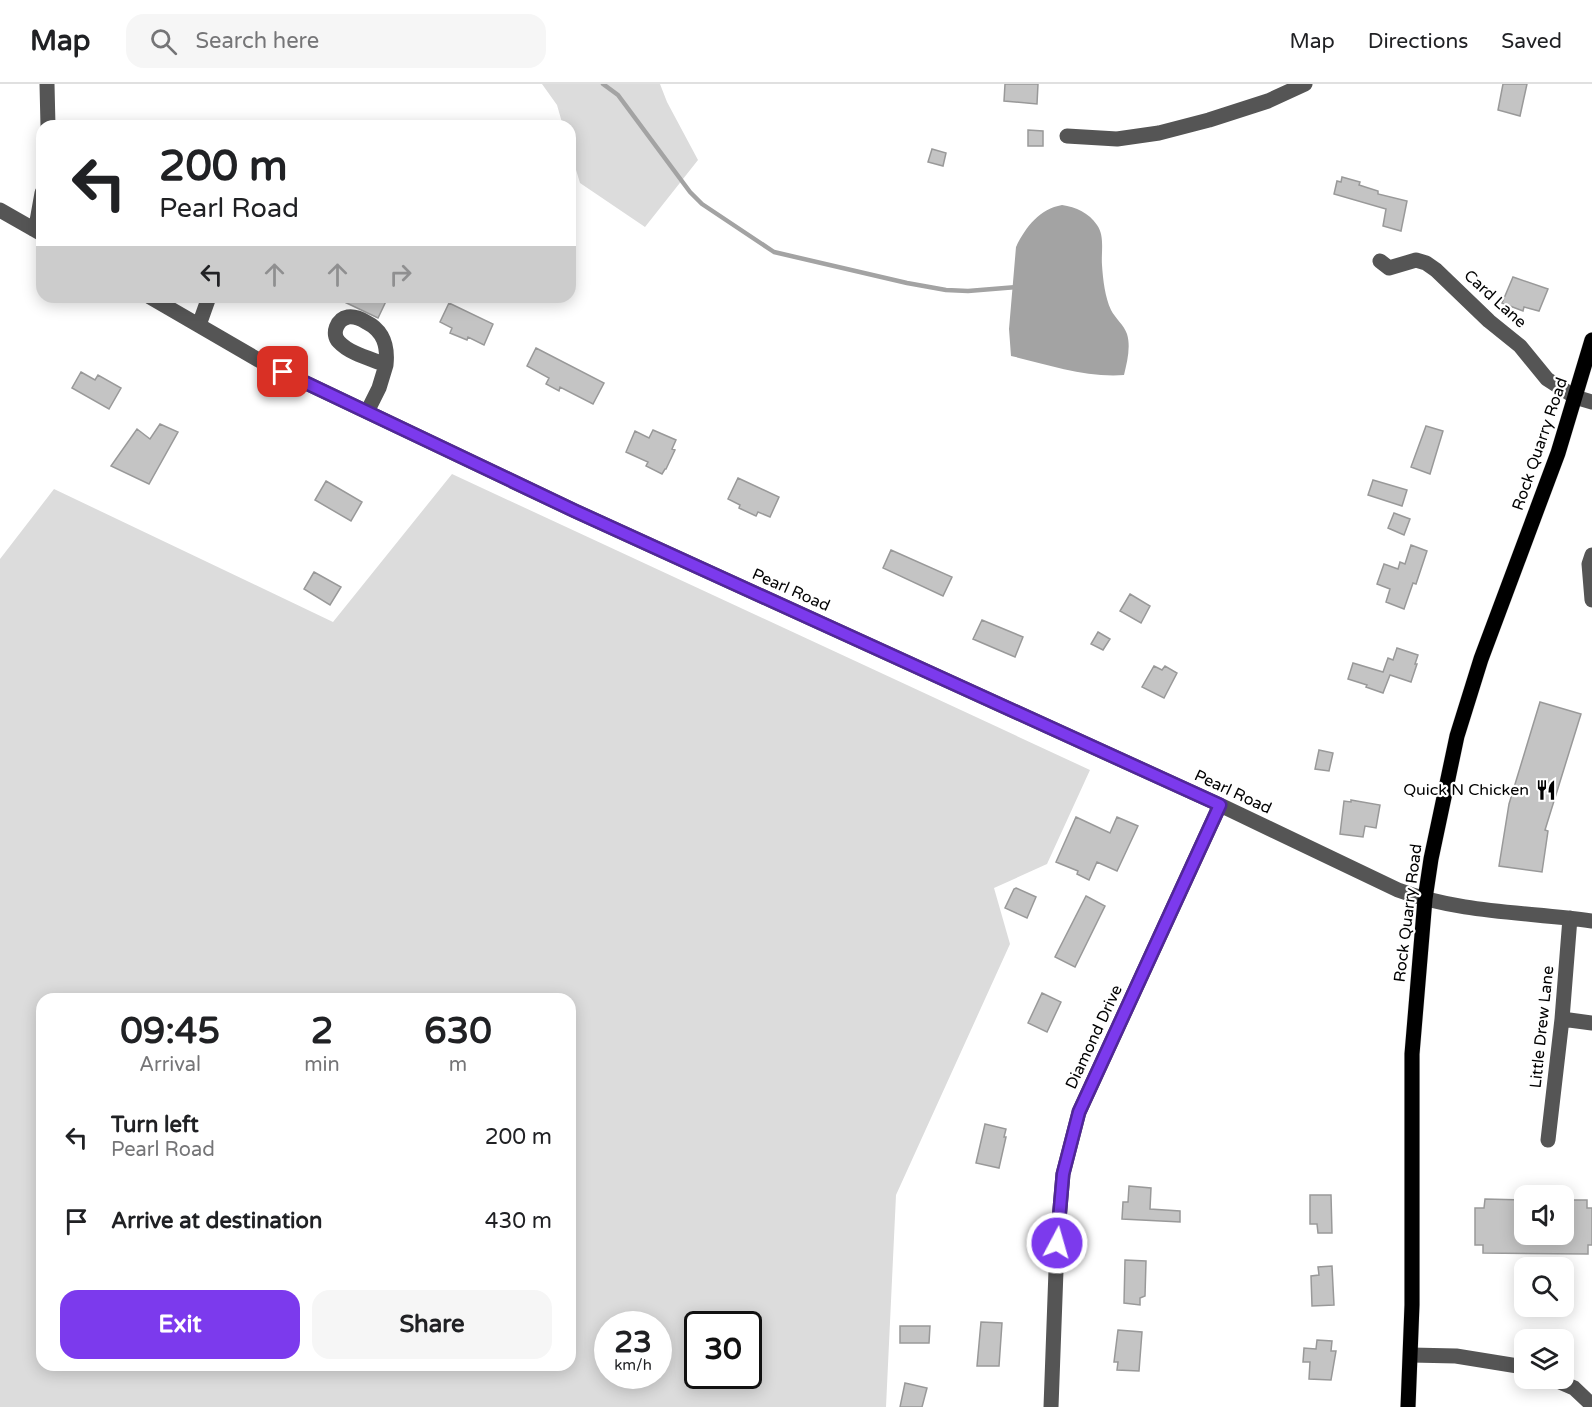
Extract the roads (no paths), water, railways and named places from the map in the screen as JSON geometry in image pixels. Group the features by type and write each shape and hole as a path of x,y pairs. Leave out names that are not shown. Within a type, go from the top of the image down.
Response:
{"main road":[{"name":"Rock Quarry Road","path":"1408,1407 1411,1355 1412,1054 1425,899 1431,859 1457,736 1481,659 1558,453 1592,340"}],"street":[{"path":"47,84 48,120"},
{"path":"1067,136 1117,139 1159,133 1268,101 1305,84"},
{"path":"0,210 36,231"},
{"name":"Card Lane","path":"1380,261 1389,268 1416,260 1426,262 1489,321 1520,346 1547,379 1575,396"},
{"name":"Pearl Road","path":"160,303 262,363 575,511 1220,805 1398,890 1449,904 1592,921"},
{"path":"199,326 207,303"},
{"path":"367,412 379,388 386,365"},
{"path":"1575,396 1592,402"},
{"path":"1592,555 1589,564 1592,600"},
{"name":"Diamond Drive","path":"1051,1407 1058,1232 1063,1174 1079,1112 1220,805"},
{"name":"Little Drew Lane","path":"1548,1140 1562,1018 1570,918"},
{"path":"1562,1018 1592,1023"},
{"path":"1411,1355 1456,1356 1514,1365"},
{"path":"1574,1388 1592,1405"}],"waterway":[{"path":"603,84 618,95 690,192 702,204 774,252 946,290 968,291 1017,287"}],"place":[{"name":"Quick N Chicken","path":"1546,790"}]}
